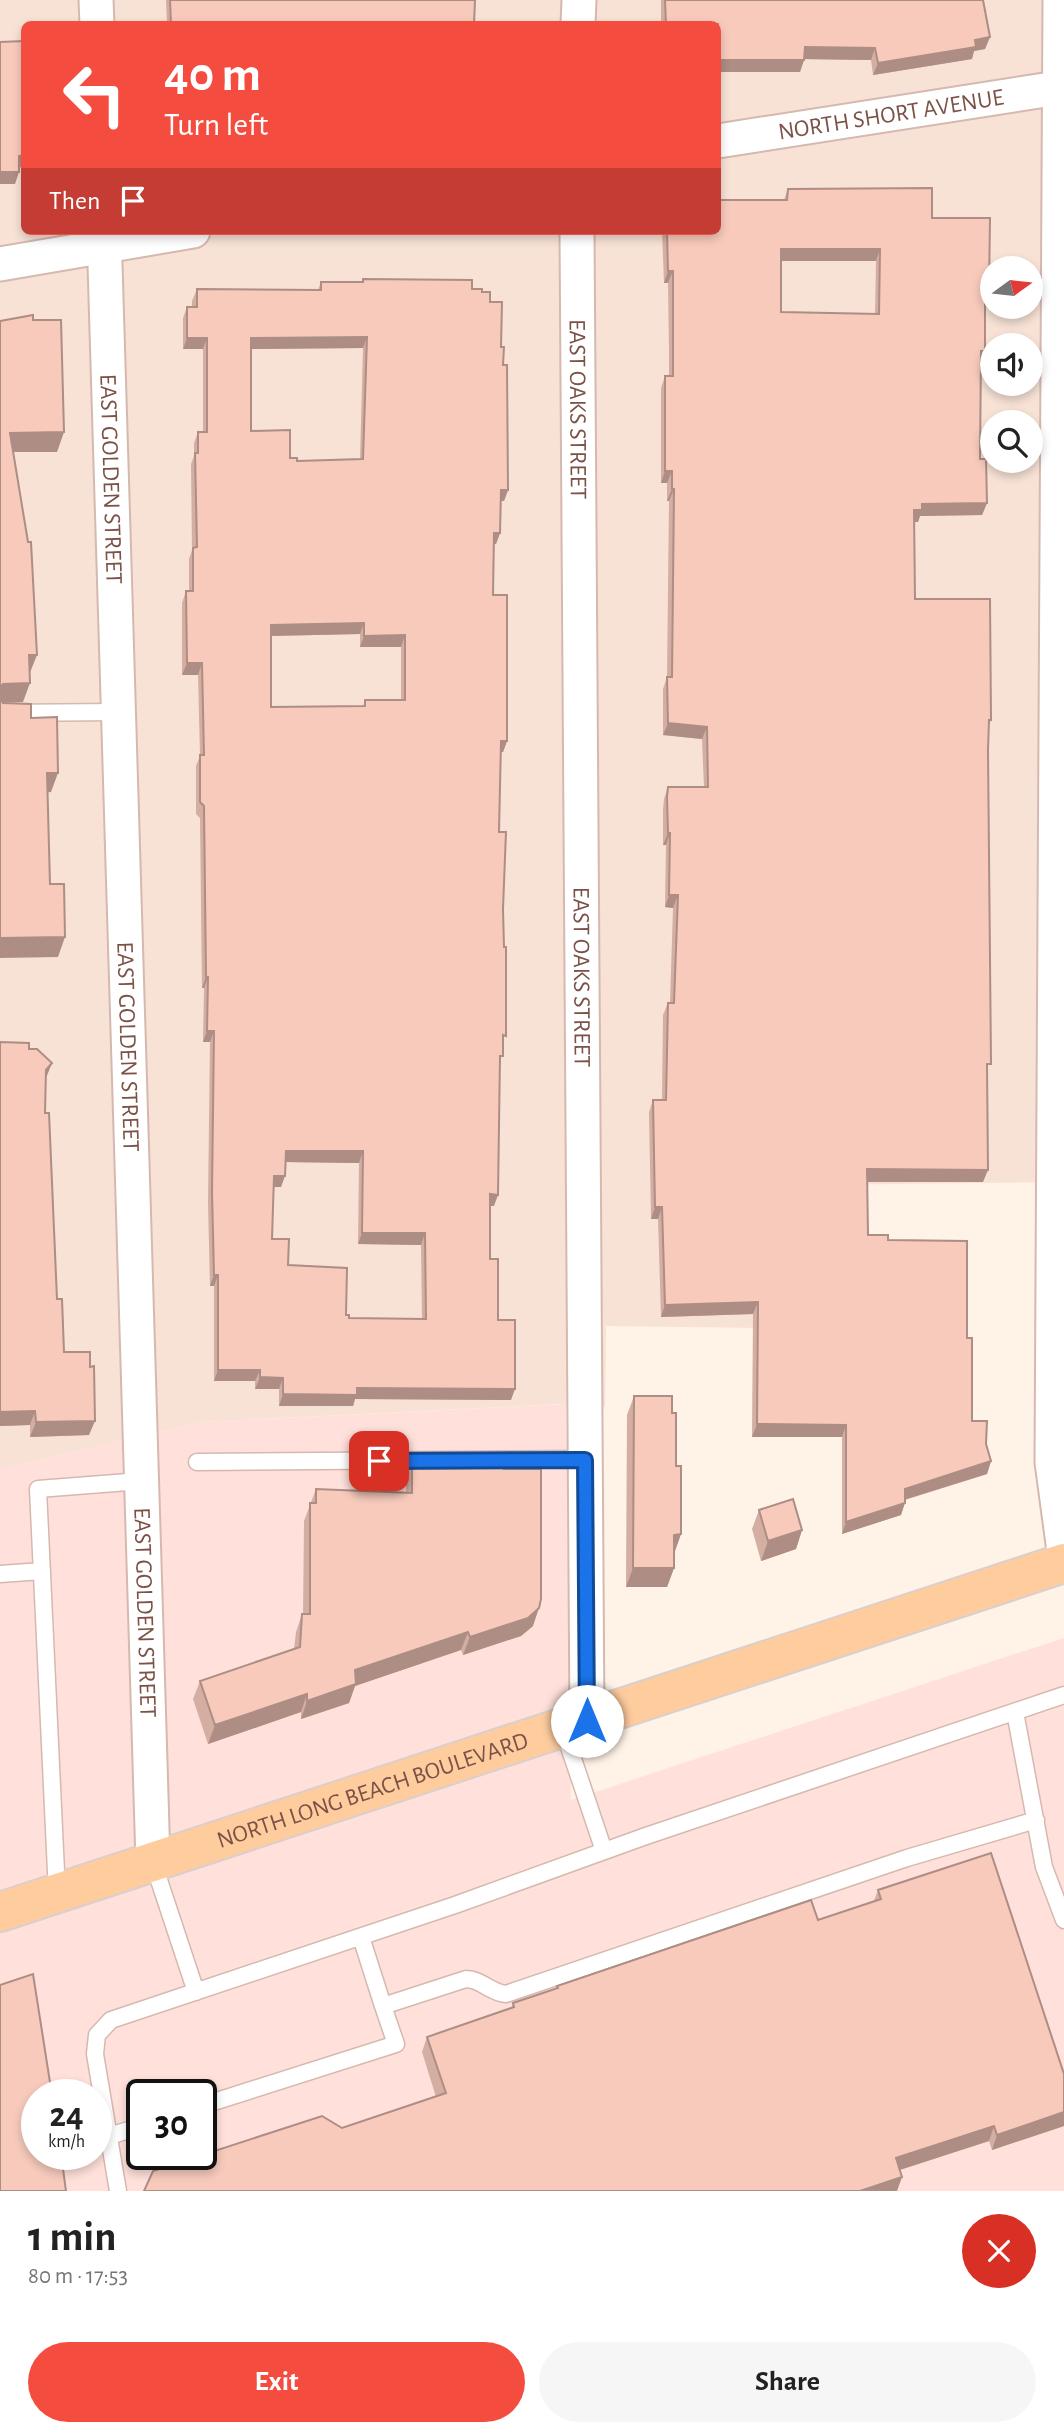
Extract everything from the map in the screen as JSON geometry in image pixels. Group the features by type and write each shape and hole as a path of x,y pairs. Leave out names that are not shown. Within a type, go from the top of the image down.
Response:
{"main road":[{"name":"NORTH LONG BEACH BOULEVARD","path":"0,1912 1064,1563"}],"street":[{"path":"96,0 97,21"},
{"path":"578,21 579,0"},
{"path":"1060,0 1062,87 1052,1462 1064,1551"},
{"name":"NORTH SHORT AVENUE","path":"721,141 1062,87"},
{"path":"0,264 104,239 148,235"},
{"name":"EAST OAKS STREET","path":"575,1725 585,1460 577,235"},
{"name":"EAST GOLDEN STREET","path":"104,239 153,1862"}],"lane":[{"path":"0,713 118,712"},
{"path":"197,1462 585,1460"},
{"path":"57,1893 38,1489 141,1481"},
{"path":"0,1574 42,1571"},
{"path":"99,2079 95,2053 97,2035 111,2020 361,1937 604,1851 1064,1695"},
{"path":"1016,1712 1044,1867 1064,1920"},
{"path":"575,1725 604,1851"},
{"path":"383,2006 466,1979 476,1979 499,1993 506,1994 907,1858 1036,1820"},
{"path":"153,1862 196,1992"},
{"path":"217,2101 396,2043 361,1937"},
{"path":"112,2154 118,2191"}],"shaded area":[{"path":"0,0 1064,0 1064,1182 820,1185 834,1329 606,1326 605,1407 558,1404 202,1422 0,1469"},
{"path":"566,1404 571,1800 1064,1638 1064,2191 0,2191 0,1469 202,1422"}],"building":[{"path":"170,0 475,0 474,21 171,21"},
{"path":"665,0 983,0 990,37 975,40 976,47 878,63 875,48 805,47 804,60 721,60 721,21 666,21"},
{"path":"21,41 19,172 0,172 0,42"},
{"path":"932,188 932,218 990,218 989,256 980,256 980,319 985,319 985,333 980,333 980,473 986,473 987,503 922,504 922,510 914,510 915,599 990,599 991,720 988,750 991,1064 987,1064 988,1170 867,1169 868,1235 888,1235 888,1240 967,1241 967,1338 972,1338 972,1421 987,1421 986,1444 991,1461 905,1489 905,1503 846,1522 846,1425 757,1424 758,1302 665,1305 662,1207 655,1207 653,1100 666,1100 668,1003 674,1003 678,895 669,895 668,787 708,787 707,727 668,723 667,677 672,677 674,489 672,471 665,471 665,376 673,376 673,271 668,271 667,235 721,235 721,200 787,200 788,189","holes":["781,249 880,249 879,314 781,312"]},
{"path":"363,279 472,280 472,289 490,292 490,302 502,302 501,347 504,347 503,365 507,365 508,490 501,490 500,533 494,533 493,595 507,595 507,741 501,741 499,832 506,832 503,909 506,947 506,1036 503,1035 503,1056 500,1056 498,1195 490,1194 490,1259 498,1259 498,1320 515,1320 515,1389 357,1388 357,1395 283,1394 283,1378 260,1377 260,1370 218,1370 218,1275 214,1275 212,1192 214,1031 207,1031 204,806 200,802 200,755 204,755 202,663 187,663 186,591 193,591 193,548 197,547 195,453 198,453 198,432 207,432 207,338 187,338 187,307 197,307 197,289 321,290 321,282 363,282","holes":["367,337 363,459 297,461 297,458 290,458 290,430 251,431 251,338","364,623 364,636 405,635 405,700 365,700 365,706 271,707 271,625","286,1151 363,1151 362,1233 425,1233 426,1319 349,1318 349,1315 346,1315 347,1268 288,1265 289,1239 272,1239 274,1176 285,1176"]},
{"path":"33,315 33,320 61,320 64,432 10,433 28,542 31,542 37,655 29,655 30,683 3,684 0,688 0,321"},
{"path":"0,699 3,703 31,704 31,718 57,717 58,773 47,773 50,884 64,884 65,937 0,938"},
{"path":"0,1042 29,1043 29,1049 37,1049 52,1063 46,1070 45,1113 49,1113 57,1299 62,1299 64,1352 90,1352 90,1367 94,1366 95,1421 36,1422 35,1411 0,1412"},
{"path":"634,1396 672,1396 672,1413 676,1413 676,1466 681,1466 681,1534 674,1535 674,1568 633,1568"},
{"path":"412,1462 503,1462 504,1469 541,1469 539,1608 528,1618 470,1637 468,1632 355,1670 356,1684 307,1701 307,1694 215,1725 200,1681 300,1647 302,1614 310,1614 310,1503 316,1503 316,1489 412,1493"},
{"path":"793,1499 802,1530 768,1541 759,1510"},
{"path":"991,1853 1064,2074 1064,2112 997,2135 994,2126 896,2158 902,2177 860,2191 144,2191 153,2171 217,2170 217,2150 322,2116 342,2128 446,2093 427,2037 514,2007 513,2003 558,1988 557,1986 811,1900 818,1920 881,1899 878,1890"},
{"path":"33,1974 49,2079 21,2079 21,2170 63,2170 66,2191 0,2191 0,1985"}],"route":[{"path":"379,1461 585,1460 587,1721"}]}
